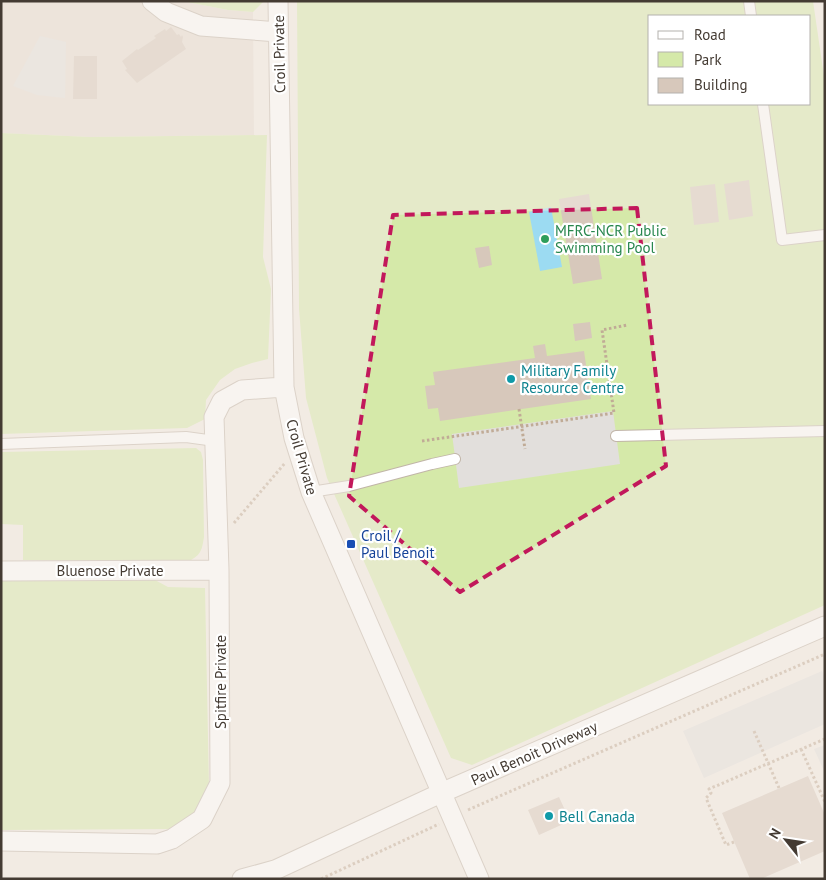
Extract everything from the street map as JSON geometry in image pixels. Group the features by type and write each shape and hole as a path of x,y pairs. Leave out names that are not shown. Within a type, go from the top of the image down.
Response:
{"street":[{"path":"152,1 166,12 201,26 278,32"},
{"name":"Croil Private","path":"278,1 284,386 297,448 311,492 479,879"},
{"name":"Spitfire Private","path":"1,841 157,844 172,839 202,818 220,783 219,570 214,417 222,400 242,390 284,386"},
{"name":"Bluenose Private","path":"1,571 219,570"},
{"name":"Paul Benoit Driveway","path":"242,879 275,870 441,793 825,626"}],"lane":[{"path":"749,1 751,15"},
{"path":"763,105 782,240 825,235"},
{"path":"616,436 825,431"},
{"path":"1,444 186,437 215,441"},
{"path":"311,492 349,486 455,459"}],"path":[{"path":"422,441 614,413 602,330 627,325"},
{"path":"519,409 525,449"},
{"path":"218,543 297,448"},
{"path":"468,810 825,654"},
{"path":"754,731 780,788"},
{"path":"734,842 726,846 706,798 711,793 709,789 825,739"},
{"path":"801,750 823,804"},
{"path":"322,879 439,824"}],"highlighted area":[{"path":"637,208 666,466 460,592 349,496 393,215"}],"shaded area":[{"path":"1,1 182,1 228,10 253,12 254,135 90,137 1,133"},
{"path":"40,36 66,42 65,98 37,95 13,86"},
{"path":"613,411 620,464 459,488 452,434"},
{"path":"822,671 825,678 825,724 704,778 683,731"},
{"path":"825,745 825,773 814,749"}],"green space":[{"path":"182,1 264,1 253,12 228,10"},
{"path":"297,1 813,1 825,83 825,605 472,765 451,758 327,478 306,398 299,309"},
{"path":"1,133 90,137 267,135 263,257 271,289 268,359 235,369 220,380 206,400 205,419 187,428 1,434"},
{"path":"196,448 201,452 203,460 204,537 200,552 189,561 23,560 23,525 1,524 1,452"},
{"path":"155,580 168,587 205,588 209,786 196,815 175,829 1,830 1,581"}],"water":[{"name":"MFRC-NCR Public Swimming Pool","path":"551,207 562,267 540,271 529,212"}],"building":[{"path":"171,27 177,35 179,34 181,37 182,35 182,42 186,49 137,83 125,70 127,69 122,61 137,49 156,38 154,36"},
{"path":"74,56 97,56 97,99 73,99"},
{"path":"749,180 753,216 729,220 724,184"},
{"path":"715,184 719,222 694,225 690,187"},
{"path":"589,194 602,279 573,284 559,199"},
{"path":"489,246 492,265 479,268 475,248"},
{"path":"590,322 592,338 575,341 573,324"},
{"name":"Military Family Resource Centre","path":"545,344 547,356 584,351 591,399 440,421 438,408 428,409 425,386 435,385 433,372 535,358 533,346"},
{"path":"808,776 825,815 825,851 761,879 750,879 722,813"},
{"name":"Bell Canada","path":"559,797 570,821 539,835 528,810"}],"place":[{"name":"MFRC-NCR Public Swimming Pool","path":"545,239"},
{"name":"Military Family Resource Centre","path":"511,379"},
{"name":"Croil / Paul Benoit","path":"351,544"},
{"name":"Bell Canada","path":"549,816"}]}
